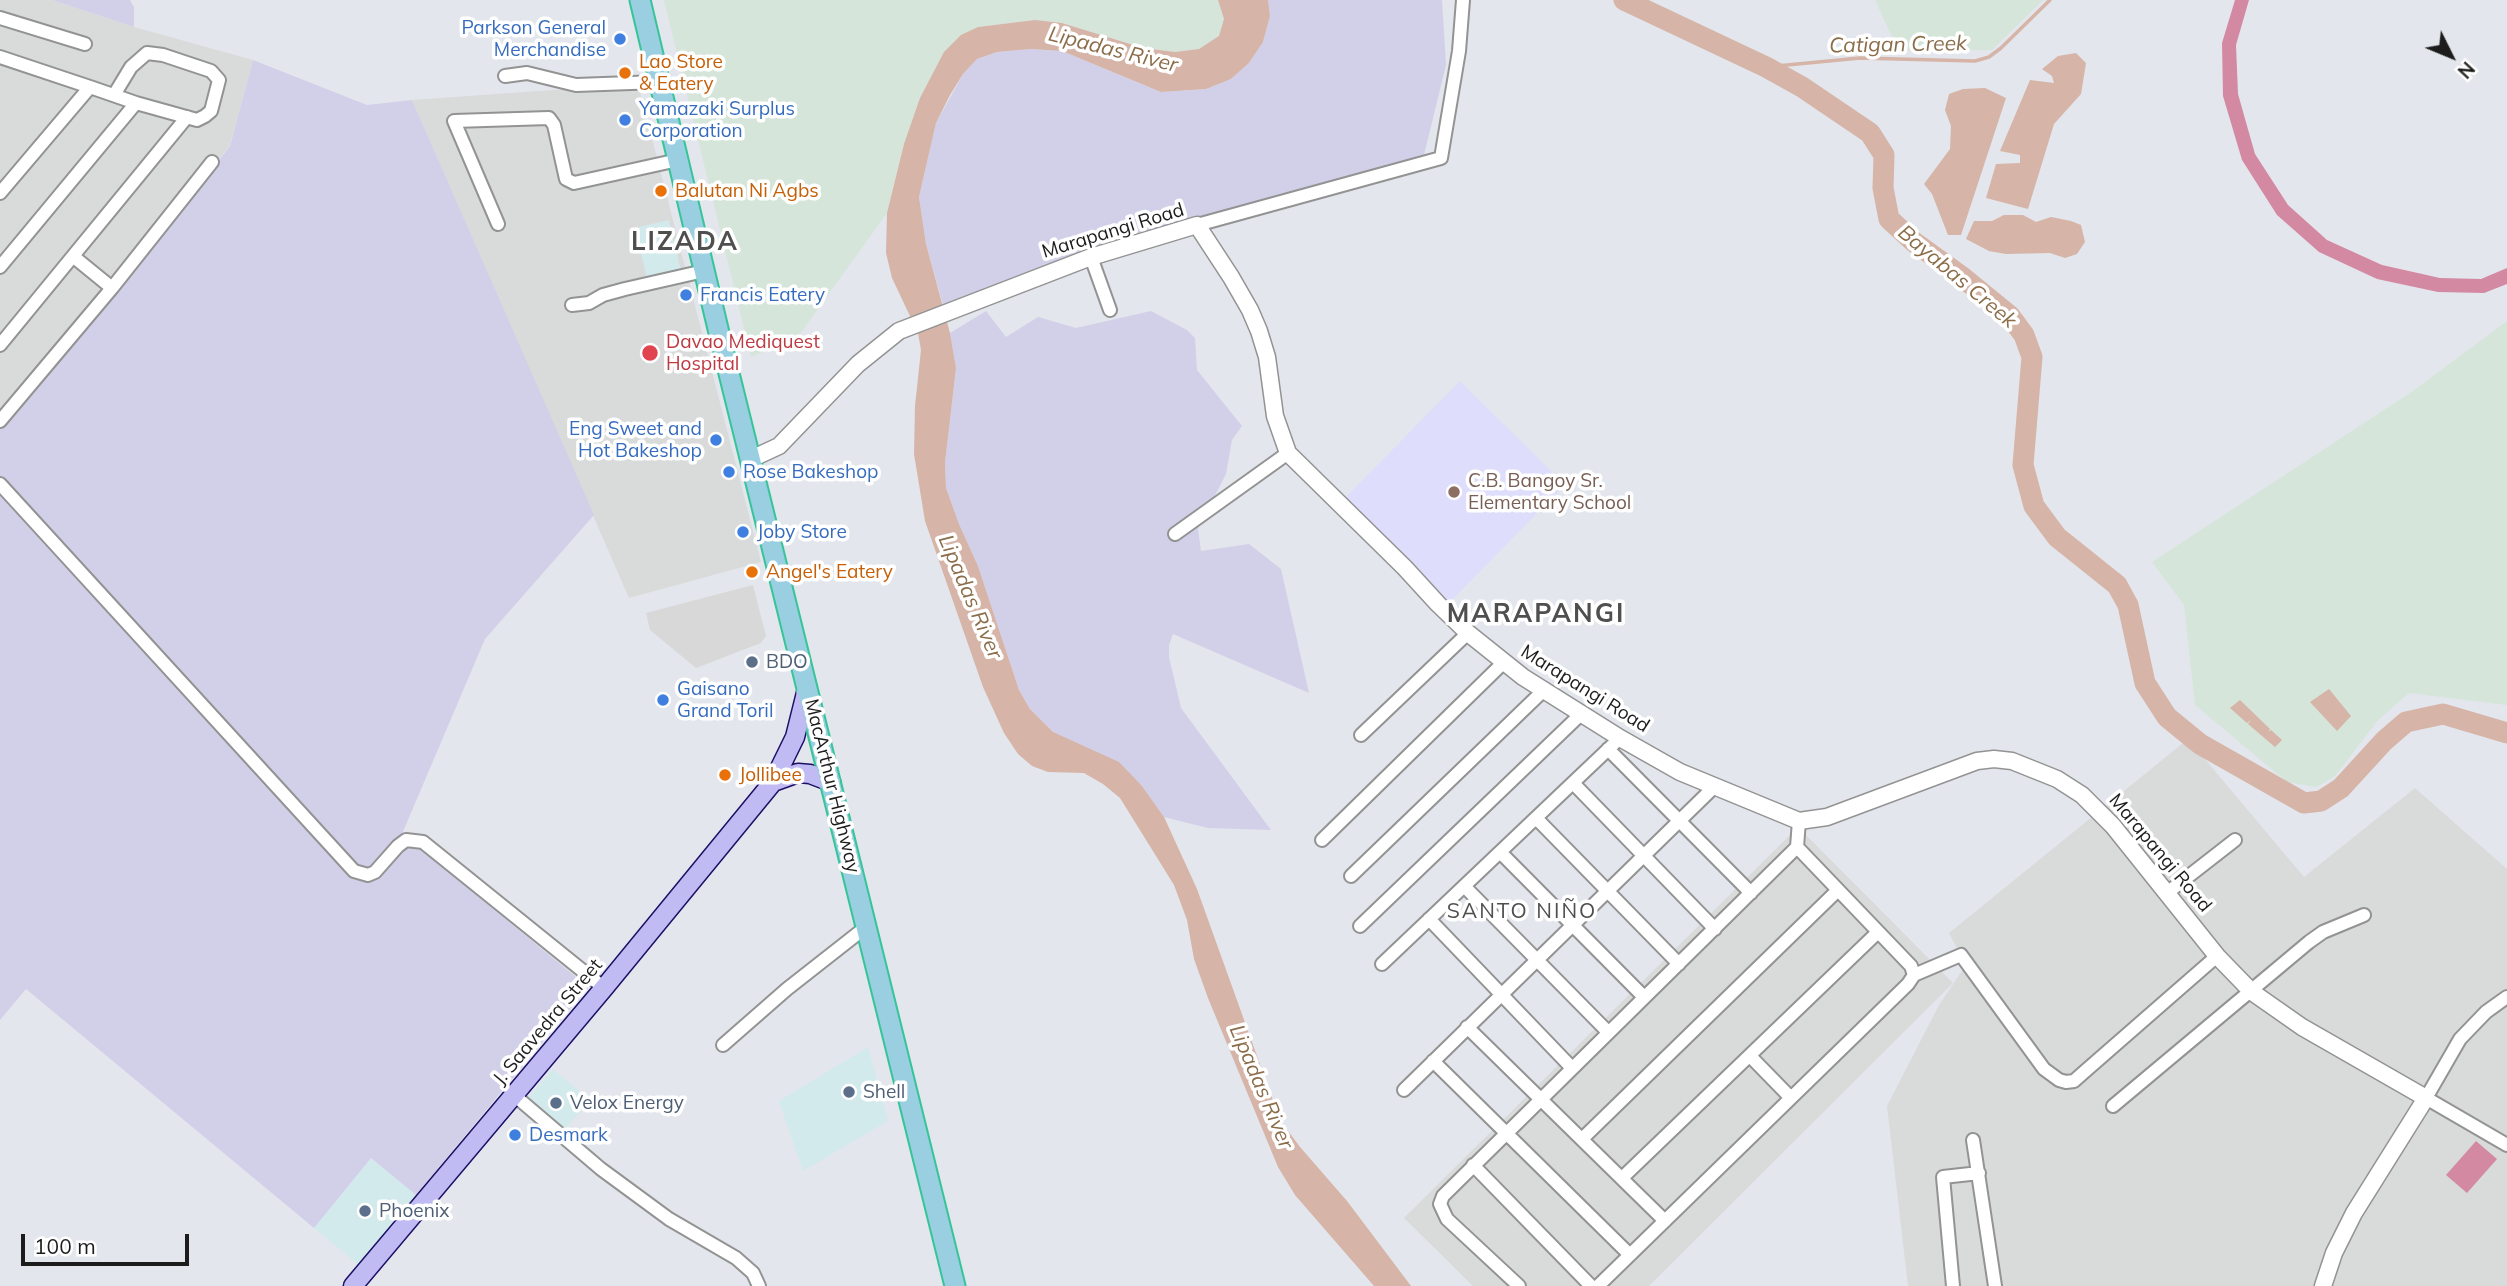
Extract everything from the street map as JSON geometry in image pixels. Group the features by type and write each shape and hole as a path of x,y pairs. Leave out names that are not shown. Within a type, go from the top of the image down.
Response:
{"highway":[{"name":"MacArthur Highway","path":"640,0 704,271 955,1286"}],"main road":[{"name":"J. Saavedra Street","path":"353,1286 773,782 795,737 807,687"},
{"path":"773,782 798,773 810,774 831,782"}],"street":[{"path":"1197,225 1441,158 1459,51 1464,0"},
{"path":"0,18 85,44"},
{"path":"0,57 136,103 187,117 201,118 211,111 219,79 211,71 163,55 147,53 140,57 120,82 114,95"},
{"path":"505,76 527,73 576,85 659,82"},
{"path":"0,193 90,87"},
{"path":"0,267 136,103"},
{"path":"0,345 187,117"},
{"path":"498,223 454,121 549,118 554,125 566,179 574,183 678,160"},
{"path":"0,421 112,288 212,162"},
{"name":"Marapangi Road","path":"751,459 779,446 858,364 887,340 911,326 1091,257 1197,225 1251,310 1267,357 1279,434 1288,453 1468,633 1503,663 1581,714 1614,744 1800,821 1827,817 1977,761 2012,761 2057,779 2082,794 2113,827 2217,956 2252,992 2302,1027 2426,1098"},
{"path":"74,257 112,288"},
{"path":"1091,257 1110,310"},
{"path":"572,305 589,303 603,295 704,271"},
{"path":"1175,534 1288,453"},
{"path":"0,484 354,871 368,875 375,872 406,840 423,842 604,988"},
{"path":"1362,735 1468,633"},
{"path":"1322,840 1503,663"},
{"path":"1351,876 1544,690"},
{"path":"1360,926 1581,714"},
{"path":"1382,964 1614,744 1679,821 1751,893"},
{"path":"1573,783 1714,929"},
{"path":"1404,1090 1714,787"},
{"path":"1536,818 1679,964"},
{"path":"1519,1286 1442,1212 1440,1204 1443,1196 1797,847 1800,821"},
{"path":"2167,893 2235,840"},
{"path":"1797,847 1911,967 1914,975"},
{"path":"1500,852 1644,997"},
{"path":"1464,886 1608,1032"},
{"path":"1582,1139 1838,890"},
{"path":"2113,1106 2323,932 2364,915"},
{"path":"1429,919 1572,1068"},
{"path":"723,1045 787,989 866,928"},
{"path":"1622,1178 1878,932"},
{"path":"1598,1286 1909,984 1914,975 1961,955 2044,1069 2066,1082 2074,1081 2084,1073 2217,956"},
{"path":"2323,1286 2334,1253 2354,1213 2426,1098 2459,1039 2486,1012 2507,997"},
{"path":"1467,1027 1665,1221"},
{"path":"1750,1056 1791,1098"},
{"path":"1433,1061 1630,1255"},
{"path":"514,1095 601,1169 669,1219 736,1258 753,1273 759,1286"},
{"path":"2426,1098 2507,1145"},
{"path":"1973,1140 1995,1286"},
{"path":"1473,1165 1591,1286"},
{"path":"1953,1286 1943,1177 1979,1173"}],"shaded area":[{"path":"0,0 52,0 134,27 253,60 230,145 117,290 0,417"},
{"path":"52,0 130,0 134,7 134,27"},
{"path":"664,0 1218,0 1224,19 1219,36 1211,43 1199,49 1175,52 1143,48 1062,23 1035,20 978,27 904,144 887,213 797,338 751,357"},
{"path":"1268,0 1442,0 1446,65 1424,155 1174,232 945,312 926,244 919,197 936,123 963,74 977,59 997,52 1031,49 1062,51 1161,92 1206,89 1231,79 1249,63 1263,42 1270,16"},
{"path":"1875,0 2043,0 1992,50 1898,50"},
{"path":"2235,0 2249,0 2236,45 2238,94 2255,154 2288,205 2327,240 2382,265 2440,278 2481,279 2507,268 2507,284 2484,293 2438,292 2377,279 2319,252 2277,215 2242,160 2223,96 2222,43"},
{"path":"253,60 367,105 412,100 594,515 485,639 402,834 588,987 416,1195 371,1158 314,1228 26,989 0,1020 0,417 117,290 230,146"},
{"path":"638,84 761,562 629,598 412,100"},
{"path":"669,220 681,271 647,279 635,228"},
{"path":"986,311 1006,337 1038,317 1076,328 1151,311 1187,330 1195,338 1197,370 1242,426 1232,440 1226,474 1198,529 1201,551 1249,544 1281,569 1309,693 1173,634 1169,657 1181,708 1271,830 1208,828 1164,817 1142,786 1082,747 1053,732 1030,709 1019,690 978,566 946,488 945,463 956,368 950,333"},
{"path":"2507,321 2507,705 2409,693 2378,720 2335,776 2316,787 2287,782 2195,705 2184,605 2152,562 2413,391"},
{"name":"C.B. Bangoy Sr. Elementary School","path":"1460,381 1565,485 1448,604 1343,500"},
{"path":"753,585 766,636 761,643 696,668 650,630 646,613"},
{"path":"2188,739 2304,877 2415,788 2507,869 2507,1286 1908,1286 1887,1106 1939,1005 1966,965 1949,933"},
{"path":"1798,827 1953,983 1649,1286 1473,1286 1404,1218"},
{"path":"868,1047 888,1121 803,1171 779,1101"},
{"path":"553,1069 590,1100 564,1130 527,1099"},
{"path":"2476,1141 2497,1159 2467,1193 2446,1175"},
{"path":"371,1158 416,1195 359,1265 314,1228"}],"water":[{"name":"Lipadas River","path":"1218,0 1268,0 1270,16 1263,42 1249,63 1231,79 1206,89 1161,92 1062,51 1031,49 997,52 977,59 963,74 950,95 936,123 919,197 926,244 950,333 956,368 945,463 946,488 978,566 1019,690 1030,709 1053,732 1119,762 1142,786 1164,817 1197,889 1280,1120 1347,1201 1411,1286 1374,1286 1295,1195 1278,1167 1208,998 1194,959 1187,920 1174,885 1120,798 1084,773 1048,772 1032,766 1018,754 1004,733 983,687 925,521 914,454 915,406 921,350 918,333 892,278 886,253 887,213 904,144 920,98 944,52 961,35 978,27 1035,20 1062,23 1143,48 1175,52 1199,49 1219,36 1224,19"},
{"path":"2076,53 2086,63 2081,94 2054,124 2028,209 1986,198 1996,164 2020,163 2020,155 2000,151 2030,80 2054,83 2052,76 2042,69 2058,56"},
{"path":"1985,88 2006,98 1961,235 1948,235 1932,194 1924,184 1950,149 1951,126 1945,110 1949,94 1963,89"},
{"path":"2004,215 2023,215 2036,222 2051,217 2071,221 2081,225 2085,242 2077,254 2065,258 2050,253 2006,254 1989,251 1966,239 1974,221 1992,221"},
{"path":"2329,689 2351,716 2337,731 2310,702"},
{"path":"2240,700 2270,729 2268,732 2271,730 2282,740 2275,747 2248,724 2251,720 2247,723 2230,708"}],"waterway":[{"name":"Bayabas Creek","path":"1624,0 1766,67 1802,87 1870,133 1884,155 1883,188 1889,219 1914,242 2010,316 2024,335 2032,357 2023,465 2034,506 2057,537 2117,585 2128,605 2145,683 2167,717 2200,744 2304,803 2321,801 2341,788 2384,741 2406,722 2443,714 2507,733"},
{"name":"Catigan Creek","path":"1766,67 1860,58 1975,61 1989,57 2001,48 2050,0"}],"place":[{"name":"Parkson General Merchandise","path":"620,39"},
{"name":"Lao Store & Eatery","path":"625,73"},
{"name":"Yamazaki Surplus Corporation","path":"625,120"},
{"name":"Balutan Ni Agbs","path":"661,191"},
{"name":"Francis Eatery","path":"686,295"},
{"name":"Davao Mediquest Hospital","path":"650,353"},
{"name":"Eng Sweet and Hot Bakeshop","path":"716,440"},
{"name":"Rose Bakeshop","path":"729,472"},
{"name":"C.B. Bangoy Sr. Elementary School","path":"1454,492"},
{"name":"Joby Store","path":"743,532"},
{"name":"Angel's Eatery","path":"752,572"},
{"name":"BDO","path":"752,662"},
{"name":"Gaisano Grand Toril","path":"663,700"},
{"name":"Jollibee","path":"725,775"},
{"name":"Shell","path":"849,1092"},
{"name":"Velox Energy","path":"556,1103"},
{"name":"Desmark","path":"515,1135"},
{"name":"Phoenix","path":"365,1211"}],"district":[{"name":"LIZADA","path":"685,242"},
{"name":"MARAPANGI","path":"1536,614"},
{"name":"SANTO NIÑO","path":"1522,912"}]}
